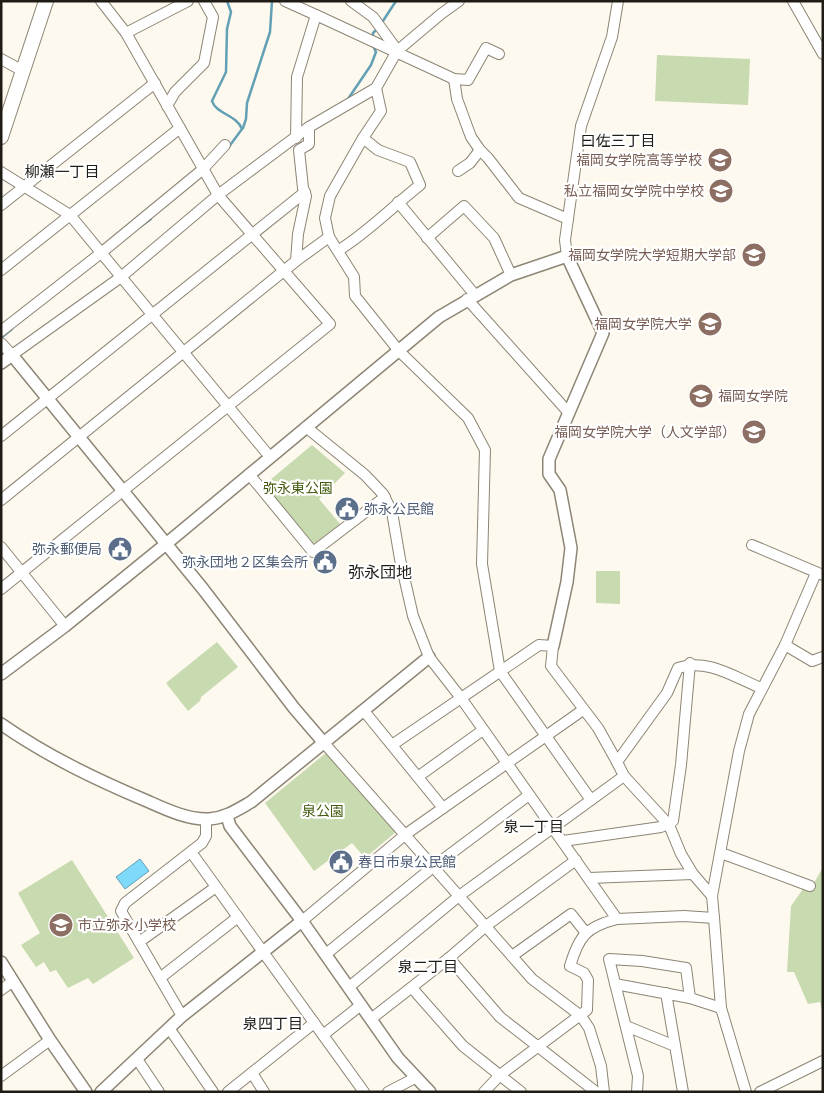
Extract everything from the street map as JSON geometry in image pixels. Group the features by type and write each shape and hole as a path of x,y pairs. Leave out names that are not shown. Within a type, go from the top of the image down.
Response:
{"main road":[{"path":"1,137 46,1"}],"street":[{"path":"126,33 188,1"},
{"path":"168,106 176,92 204,63 213,17 204,1"},
{"path":"285,1 398,51 454,79 468,80 486,48 499,54"},
{"path":"351,1 373,17 398,51"},
{"path":"1,363 121,277 218,195 309,127 376,88 398,51 459,1"},
{"path":"618,1 612,37 581,126 565,240 567,256 603,333 549,459 549,474 560,490 571,548 567,582 552,646 551,666 598,728 624,776 669,825 680,854 693,874 712,896"},
{"path":"793,1 823,54"},
{"path":"1,589 330,324 218,195 126,33 102,2"},
{"path":"296,138 298,77 316,15"},
{"path":"1,59 23,71"},
{"path":"454,79 457,99 471,137 480,150 520,198 568,219"},
{"path":"1,205 155,83"},
{"path":"376,88 381,111 363,138 330,196 325,218 329,236 354,277 355,296 399,351 468,418 485,450 482,564 500,671 591,800"},
{"path":"296,261 298,234 306,196 299,150 309,144 309,127"},
{"path":"1,270 180,128"},
{"path":"339,250 365,234 380,217 420,185 410,162 378,150 363,138"},
{"path":"1,330 204,173 225,145"},
{"path":"458,171 470,163 480,150"},
{"path":"1,172 70,215 270,457"},
{"path":"1,436 305,192"},
{"path":"398,202 471,297 569,413"},
{"path":"427,238 464,206 494,238 511,275"},
{"path":"1,500 329,236"},
{"path":"1,674 65,626 166,544 439,317 511,275 567,256"},
{"path":"2,344 166,544 294,708 324,743 532,979 581,1016 589,1028 601,1066 604,1092"},
{"path":"306,427 365,475 385,497 392,512 401,566 414,616 429,657 461,698 617,918"},
{"path":"250,474 313,552 385,497"},
{"path":"746,1092 721,1008 712,896 739,751 749,714 819,574 752,545"},
{"path":"1,547 65,626"},
{"path":"392,745 539,645 552,646"},
{"path":"785,645 812,661 823,657"},
{"path":"1,724 36,748 91,778 174,812 206,819 227,816 251,802 429,657"},
{"path":"617,762 667,693 678,668 690,663 706,664 761,688"},
{"path":"563,841 669,825 673,822 681,765 690,663"},
{"path":"101,1092 182,1016 302,921 406,834 583,710"},
{"path":"364,711 419,776 443,808"},
{"path":"419,776 483,730"},
{"path":"350,987 458,896 624,776"},
{"path":"326,954 433,867 529,795"},
{"path":"227,816 230,826 302,921 371,1019 415,1078 430,1092"},
{"path":"182,1016 121,911 125,902 202,844 206,836 206,819"},
{"path":"191,852 364,1092"},
{"path":"721,853 810,886"},
{"path":"371,1019 412,988 486,926 576,860"},
{"path":"589,878 693,874"},
{"path":"139,942 216,887"},
{"path":"512,956 571,914 586,934"},
{"path":"484,1092 500,1075 587,1010 588,980 584,973 570,966 575,947 596,924 617,918 684,916 714,918"},
{"path":"160,978 238,918"},
{"path":"449,958 500,1017 596,1092"},
{"path":"638,1092 638,1076 609,959 642,961 686,968 690,998"},
{"path":"1,962 50,1040 86,1092"},
{"path":"1,990 13,981"},
{"path":"615,984 690,998 721,1008"},
{"path":"412,988 464,1046 521,1092"},
{"path":"666,993 683,1092"},
{"path":"323,1035 361,1005"},
{"path":"228,1092 314,1023"},
{"path":"626,1026 675,1046"},
{"path":"169,1028 213,1092"},
{"path":"1,1076 50,1040"},
{"path":"137,1059 159,1092"},
{"path":"760,1092 823,1061"},
{"path":"252,1073 264,1092"},
{"path":"388,1092 415,1078"}],"green space":[{"path":"657,55 750,59 748,105 655,101"},
{"name":"弥永東公園","path":"312,445 345,473 319,499 340,524 314,544 264,485"},
{"path":"596,571 620,571 620,604 596,603"},
{"path":"217,642 238,667 201,697 200,701 188,711 166,683"},
{"name":"泉公園","path":"327,752 397,831 365,858 352,843 314,871 265,803"},
{"path":"72,860 134,958 93,984 88,978 68,988 56,970 50,972 44,962 36,967 21,945 40,933 18,893"},
{"path":"823,867 823,1014 820,1002 808,1004 794,972 787,972 791,906 808,882 814,883"}],"water":[{"path":"140,859 149,871 125,889 116,877"}],"waterway":[{"path":"227,1 231,12 227,29 226,72 212,101 218,109 236,121 242,129 228,148"},
{"path":"243,128 246,119 247,103 270,32 272,1"},
{"path":"381,24 396,1"},
{"path":"373,38 373,33 378,28"},
{"path":"348,99 371,65 376,52 373,46"},
{"path":"137,229 151,219"},
{"path":"1,338 12,329"}],"place":[{"name":"福岡女学院高等学校","path":"720,160"},
{"name":"私立福岡女学院中学校","path":"721,191"},
{"name":"福岡女学院大学短期大学部","path":"754,255"},
{"name":"福岡女学院大学","path":"710,324"},
{"name":"福岡女学院","path":"701,396"},
{"name":"福岡女学院大学（人文学部）","path":"754,432"},
{"name":"弥永公民館","path":"347,509"},
{"name":"弥永郵便局","path":"120,549"},
{"name":"弥永団地２区集会所","path":"325,562"},
{"name":"春日市泉公民館","path":"341,862"},
{"name":"市立弥永小学校","path":"61,925"}],"district":[{"name":"曰佐三丁目","path":"618,141"},
{"name":"柳瀬一丁目","path":"62,172"},
{"name":"弥永団地","path":"380,572"},
{"name":"泉一丁目","path":"534,827"},
{"name":"泉二丁目","path":"428,967"},
{"name":"泉四丁目","path":"273,1024"}]}
